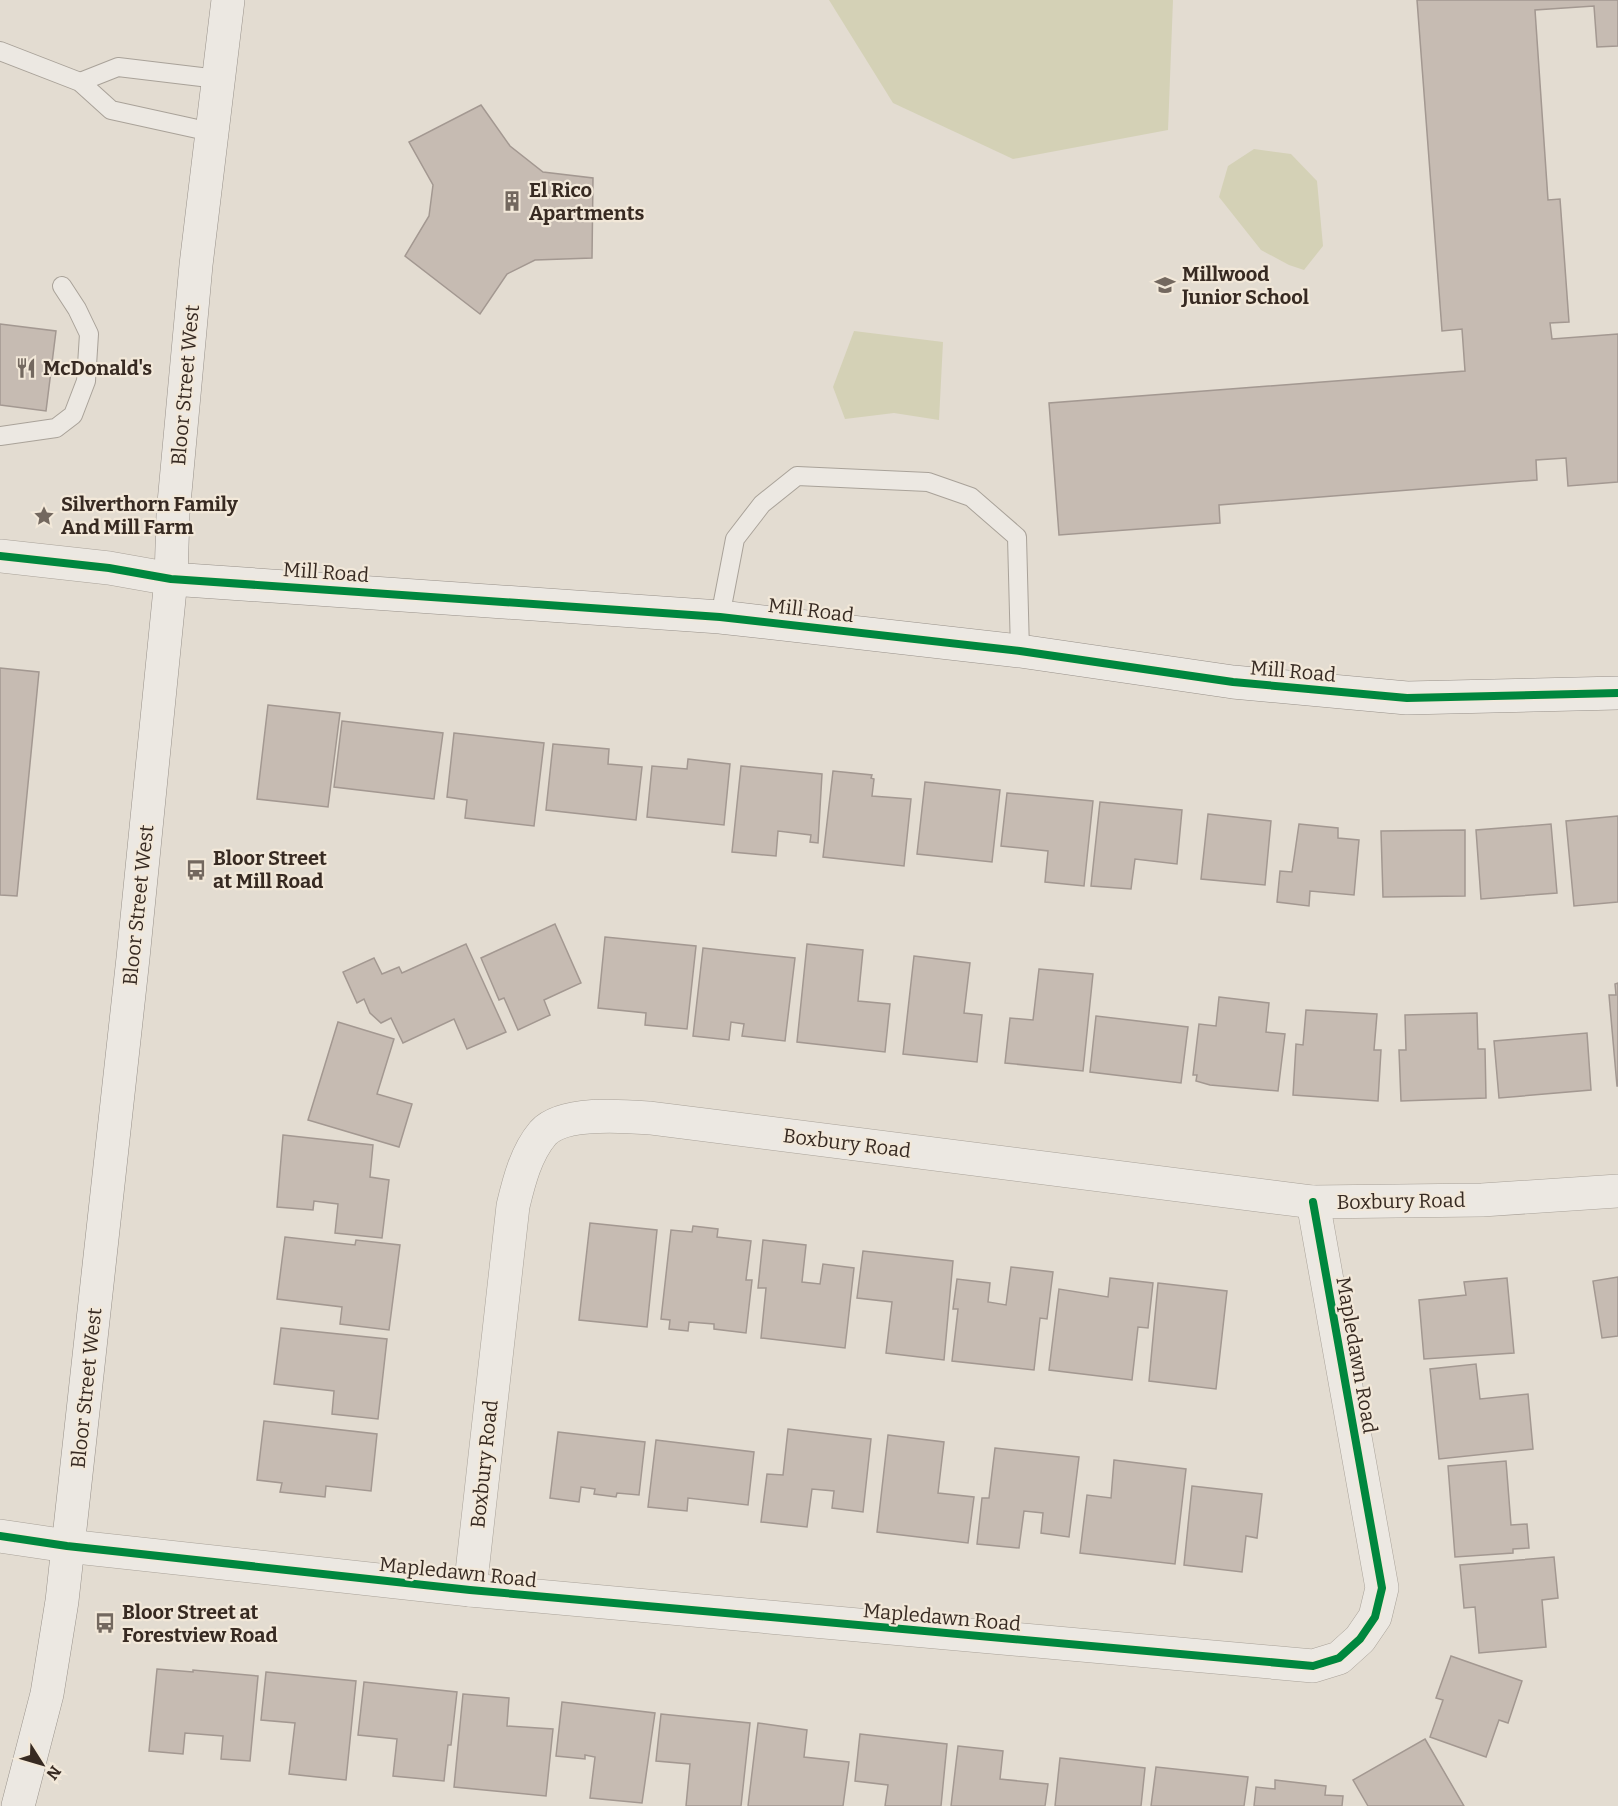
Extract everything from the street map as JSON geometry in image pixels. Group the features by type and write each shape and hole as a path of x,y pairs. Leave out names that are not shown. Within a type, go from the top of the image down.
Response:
{"street":[{"name":"Bloor Street West","path":"18,1806 47,1694 62,1601 133,958 171,579 174,503 193,292 228,0"},
{"name":"Mill Road","path":"0,556 109,568 171,579 720,617 1020,651 1233,682 1407,698 1618,693"},
{"name":"Boxbury Road","path":"470,1590 513,1206 520,1175 534,1147 544,1132 558,1124 601,1115 650,1118 1313,1202 1482,1200 1618,1191"},
{"name":"Mapledawn Road","path":"0,1536 67,1546 470,1590 1313,1666 1339,1658 1360,1639 1375,1617 1382,1587 1313,1202"}],"lane":[{"path":"0,51 80,82 111,110 211,132"},
{"path":"80,82 118,67 218,79"},
{"path":"0,436 56,428 73,415 86,381 89,334 62,286"},
{"path":"720,617 735,539 762,504 797,476 928,482 971,497 1017,537 1020,651"}],"shaded area":[{"path":"829,0 1173,0 1168,130 1013,159 893,103"},
{"path":"1254,149 1291,154 1317,181 1323,246 1304,270 1261,250 1219,197 1228,166"},
{"path":"854,331 943,342 939,420 894,413 845,419 833,387"}],"building":[{"path":"1417,0 1618,0 1618,46 1597,47 1594,6 1535,10 1548,200 1560,199 1569,322 1550,323 1552,339 1618,334 1618,482 1568,486 1566,458 1536,460 1537,480 1219,505 1220,523 1059,535 1049,403 1465,371 1462,329 1442,331"},
{"name":"El Rico Apartments","path":"481,105 510,146 543,172 593,178 592,258 535,260 507,274 480,314 405,256 429,216 433,185 409,142"},
{"name":"McDonald's","path":"0,324 56,331 46,411 0,405"},
{"path":"0,668 39,672 17,896 0,895"},
{"path":"268,705 340,713 328,807 257,799"},
{"path":"342,721 443,733 434,799 334,787"},
{"path":"454,733 544,743 534,826 465,818 467,800 447,797"},
{"path":"553,744 609,749 608,764 642,767 636,820 546,810"},
{"path":"688,759 730,764 724,825 647,817 652,766 687,769"},
{"path":"741,766 822,774 818,843 810,842 811,835 778,831 776,856 732,852"},
{"path":"833,771 872,775 871,778 874,779 872,796 911,799 904,866 823,857"},
{"path":"925,782 1000,790 992,862 917,854"},
{"path":"1007,793 1093,801 1084,886 1045,882 1048,851 1001,846"},
{"path":"1100,802 1182,810 1177,864 1135,859 1131,889 1091,886"},
{"path":"1208,814 1271,821 1265,885 1201,879"},
{"path":"1618,816 1618,902 1574,906 1566,821"},
{"path":"1299,824 1338,828 1338,838 1359,840 1354,895 1310,891 1309,906 1277,902 1280,871 1292,872"},
{"path":"1551,824 1557,893 1481,899 1476,830"},
{"path":"1465,830 1465,896 1383,897 1381,831"},
{"path":"555,924 581,983 544,1000 550,1015 518,1030 504,998 499,1000 481,958"},
{"path":"605,937 696,946 687,1029 645,1025 646,1013 598,1008"},
{"path":"466,944 506,1032 467,1049 454,1019 403,1043 391,1018 381,1023 370,1013 364,999 357,1003 343,972 374,958 382,974 399,967 402,973"},
{"path":"807,944 863,950 858,1001 890,1004 885,1052 797,1042"},
{"path":"703,948 795,958 785,1041 742,1036 744,1024 731,1022 729,1040 693,1036"},
{"path":"914,956 970,963 964,1013 982,1015 977,1062 903,1054"},
{"path":"1039,969 1093,974 1083,1071 1005,1063 1010,1018 1033,1020"},
{"path":"1618,983 1617,1086 1609,995 1616,995 1615,984"},
{"path":"1219,997 1269,1003 1266,1032 1285,1034 1278,1091 1210,1085 1196,1081 1197,1075 1193,1075 1199,1024 1216,1026"},
{"path":"1306,1010 1377,1014 1374,1050 1381,1050 1378,1101 1293,1095 1296,1044 1303,1045"},
{"path":"1477,1013 1478,1049 1485,1049 1486,1098 1401,1101 1399,1050 1406,1050 1405,1015"},
{"path":"1096,1016 1188,1027 1181,1083 1090,1072"},
{"path":"338,1022 394,1039 377,1094 412,1104 399,1147 308,1120"},
{"path":"1587,1033 1591,1090 1499,1098 1494,1041"},
{"path":"283,1135 373,1145 370,1177 389,1180 382,1238 335,1233 338,1204 314,1201 313,1210 277,1207"},
{"path":"590,1223 657,1230 647,1327 579,1320"},
{"path":"693,1226 718,1229 717,1237 751,1241 746,1280 752,1280 746,1333 714,1329 714,1324 689,1322 688,1331 669,1329 670,1320 661,1319 671,1230 692,1232"},
{"path":"285,1237 355,1245 356,1240 400,1245 389,1330 340,1324 342,1307 277,1299"},
{"path":"763,1240 806,1245 802,1282 820,1284 823,1264 854,1268 845,1348 761,1338 766,1288 758,1288"},
{"path":"863,1251 953,1261 944,1360 886,1353 892,1302 857,1298"},
{"path":"1011,1267 1053,1272 1047,1319 1040,1318 1034,1370 952,1361 958,1309 953,1309 957,1279 990,1283 988,1302 1006,1305"},
{"path":"1618,1277 1618,1336 1602,1338 1593,1281"},
{"path":"1110,1278 1153,1283 1148,1328 1138,1327 1132,1380 1049,1370 1059,1289 1108,1297"},
{"path":"1507,1278 1514,1353 1424,1359 1419,1300 1466,1295 1464,1282"},
{"path":"1158,1283 1227,1291 1216,1389 1149,1381"},
{"path":"281,1328 387,1339 378,1419 332,1414 334,1391 274,1384"},
{"path":"1476,1364 1480,1399 1528,1394 1533,1449 1439,1459 1430,1369"},
{"path":"264,1421 377,1434 371,1491 326,1486 325,1497 280,1492 282,1483 257,1480"},
{"path":"788,1429 871,1439 863,1512 832,1508 834,1491 812,1489 807,1527 761,1522 767,1474 783,1475"},
{"path":"558,1432 645,1442 639,1495 617,1493 616,1497 594,1494 595,1489 581,1487 579,1502 550,1498"},
{"path":"888,1435 944,1442 938,1493 974,1497 968,1543 877,1532"},
{"path":"656,1440 754,1452 748,1505 688,1498 687,1511 648,1507"},
{"path":"995,1448 1079,1457 1069,1537 1041,1533 1043,1513 1024,1511 1019,1548 977,1544 982,1498 989,1498"},
{"path":"1114,1460 1186,1469 1175,1564 1080,1553 1087,1495 1111,1498"},
{"path":"1506,1461 1511,1525 1527,1524 1529,1548 1513,1549 1513,1553 1455,1557 1448,1466"},
{"path":"1192,1486 1262,1494 1257,1538 1246,1536 1242,1572 1184,1565"},
{"path":"1554,1557 1558,1598 1542,1600 1546,1647 1479,1653 1475,1607 1464,1608 1460,1565"},
{"path":"1451,1656 1522,1681 1508,1723 1499,1720 1486,1757 1430,1737 1443,1700 1436,1698"},
{"path":"157,1669 258,1676 250,1761 221,1759 223,1736 185,1733 183,1754 149,1751"},
{"path":"266,1672 356,1681 346,1780 289,1774 295,1723 261,1720"},
{"path":"364,1682 457,1692 444,1781 393,1776 397,1739 358,1735"},
{"path":"463,1694 509,1698 507,1726 553,1729 546,1796 454,1787"},
{"path":"562,1702 655,1713 642,1803 590,1798 595,1757 585,1755 585,1759 556,1756"},
{"path":"661,1714 750,1723 741,1806 686,1806 690,1764 656,1761"},
{"path":"758,1723 807,1730 804,1757 849,1762 843,1806 748,1806"},
{"path":"860,1734 947,1744 941,1806 885,1806 888,1785 855,1781"},
{"path":"1425,1739 1464,1806 1368,1806 1353,1780"},
{"path":"958,1746 1003,1751 1000,1779 1048,1784 1045,1806 951,1806"},
{"path":"1060,1758 1145,1768 1141,1806 1055,1806"},
{"path":"1156,1767 1248,1777 1244,1806 1151,1806"},
{"path":"1275,1780 1326,1786 1325,1795 1343,1796 1342,1806 1254,1806 1256,1787 1275,1789"}],"cycle path":[{"path":"0,556 109,568 171,579 720,617 1020,651 1233,682 1407,698 1618,693"},
{"path":"0,1536 67,1546 470,1590 1313,1666 1339,1658 1360,1639 1375,1617 1382,1588 1313,1202"}],"place":[{"name":"El Rico Apartments","path":"512,201"},
{"name":"Millwood Junior School","path":"1165,285"},
{"name":"McDonald's","path":"26,368"},
{"name":"Silverthorn Family And Mill Farm","path":"44,516"},
{"name":"Bloor Street at Mill Road","path":"196,870"},
{"name":"Bloor Street at Forestview Road","path":"105,1623"}]}
